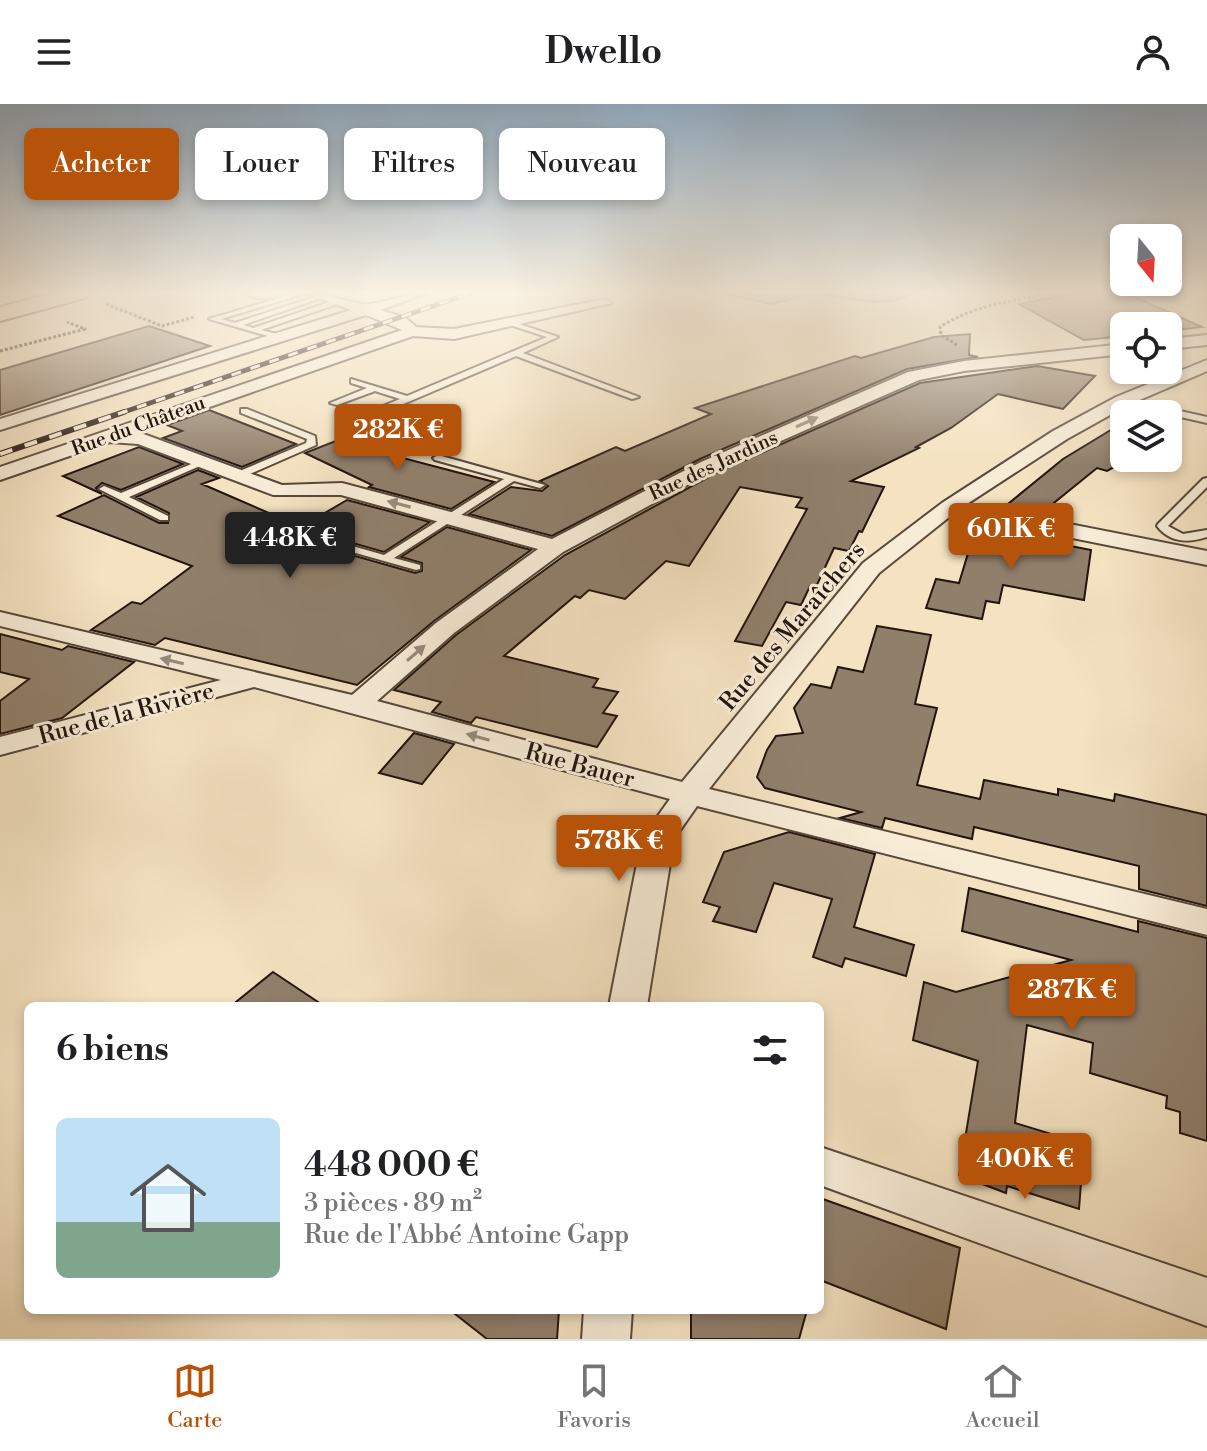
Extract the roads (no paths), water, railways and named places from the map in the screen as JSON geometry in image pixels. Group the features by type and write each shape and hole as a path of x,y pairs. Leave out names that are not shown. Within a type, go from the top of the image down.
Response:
{"street":[{"path":"0,425 235,351"},
{"name":"Rue du Château","path":"0,474 355,351"},
{"name":"Rue des Jardins","path":"357,704 445,628 555,547 651,493 873,392 928,372 1108,351"},
{"name":"Rue des Maraîchers","path":"1124,400 1207,365"},
{"name":"Rue des Maraîchers","path":"629,1002 658,838 689,791 871,568 949,507 1060,435 1110,408"},
{"path":"103,437 141,438 280,491 342,489 555,547"},
{"path":"949,507 1207,558"},
{"name":"Rue Bauer","path":"0,619 357,704 618,776 689,791 1207,922"},
{"name":"Rue de la Rivière","path":"0,746 252,679"},
{"path":"824,1167 1207,1302"},
{"path":"606,1339 608,1314"}],"lane":[{"path":"444,429 386,410 525,351"},
{"path":"518,354 635,397"},
{"path":"354,381 408,399"},
{"path":"334,403 375,388"},
{"path":"239,475 311,445 312,438 244,411"},
{"path":"1182,414 1207,420"},
{"path":"1186,415 1207,429"},
{"path":"438,458 540,485"},
{"path":"121,497 204,462"},
{"path":"385,559 512,478"},
{"path":"1207,481 1162,526 1169,534 1186,538 1207,533"},
{"path":"104,489 164,518"},
{"path":"296,533 416,567"}],"railway":[{"path":"118,414 303,351"},
{"path":"0,454 124,412"}]}
